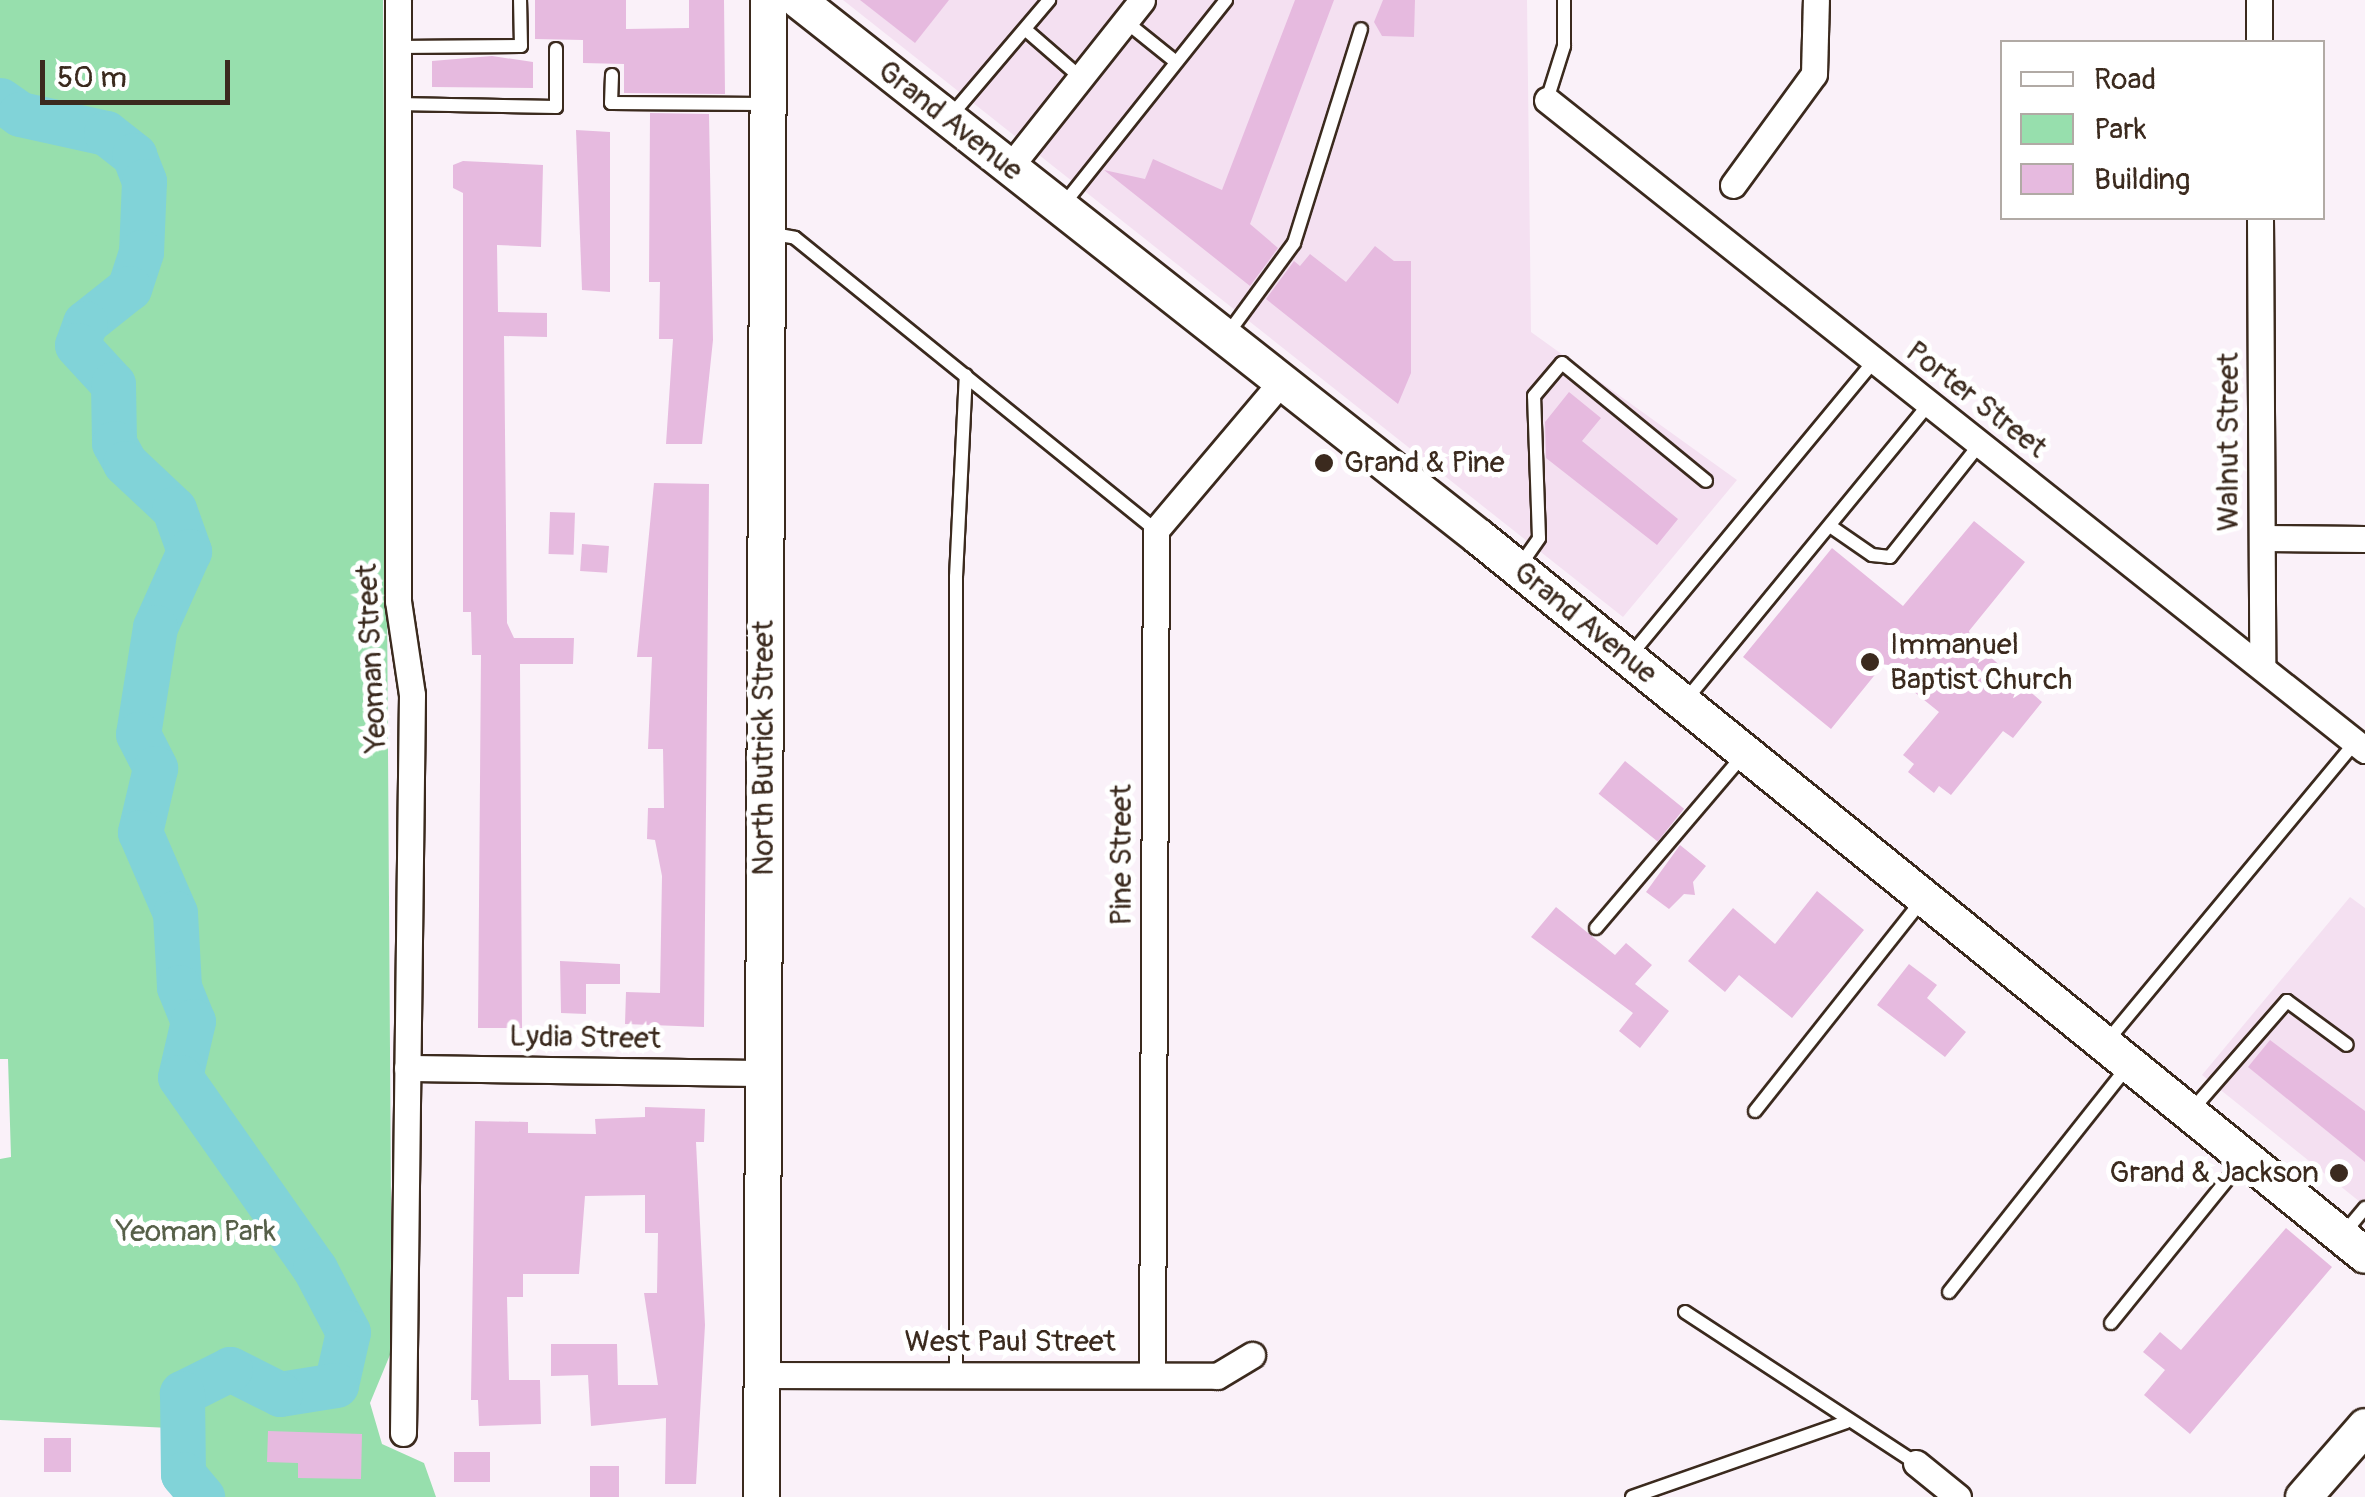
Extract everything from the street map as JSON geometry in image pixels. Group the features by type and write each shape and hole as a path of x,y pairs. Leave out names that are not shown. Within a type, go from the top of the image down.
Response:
{"main road":[{"name":"North Butrick Street","path":"762,1497 768,0"},
{"name":"Grand Avenue","path":"798,0 1518,569 2353,1246"},
{"path":"2303,1497 2365,1426"}],"street":[{"name":"Yeoman Street","path":"398,0 398,601 412,696 404,1433"},
{"path":"1010,168 1142,0"},
{"path":"1733,185 1814,74 1816,0"},
{"path":"2258,0 2259,40"},
{"name":"Porter Street","path":"1548,100 2360,746"},
{"name":"Walnut Street","path":"2260,220 2262,667"},
{"path":"1156,530 1282,381"},
{"name":"Pine Street","path":"1152,1375 1156,530"},
{"path":"2262,538 2365,539"},
{"name":"Lydia Street","path":"407,1068 762,1073"},
{"name":"West Paul Street","path":"761,1374 1217,1376 1252,1355"},
{"path":"1916,1464 1958,1497"}],"lane":[{"path":"397,47 520,46 520,0"},
{"path":"947,120 1049,0"},
{"path":"1061,207 1226,0"},
{"path":"1548,100 1564,46 1564,0"},
{"path":"1125,21 1176,62"},
{"path":"1224,338 1294,243 1361,29"},
{"path":"1026,30 1080,77"},
{"path":"397,104 556,107 556,49"},
{"path":"612,75 611,104 768,104"},
{"path":"767,233 795,238 1156,530"},
{"path":"1628,658 1874,361"},
{"path":"1518,569 1539,538 1534,396 1562,363 1706,481"},
{"path":"956,1375 956,577 966,374"},
{"path":"1684,703 1929,404"},
{"path":"1830,526 1860,549 1890,557 1980,444"},
{"path":"1948,1292 2117,1054 2360,746"},
{"path":"1596,928 1745,753"},
{"path":"1755,1112 1923,898"},
{"path":"2189,1113 2287,1001 2347,1045"},
{"path":"2111,1323 2244,1158"},
{"path":"2353,1246 2365,1208"},
{"path":"1685,1312 1846,1422 1916,1464"},
{"path":"1632,1497 1846,1422"}],"shaded area":[{"path":"843,0 1527,0 1531,332 1737,480 1623,617"},
{"path":"2350,897 2365,908 2365,1206 2202,1075"}],"green space":[{"name":"Yeoman Park","path":"0,0 383,0 392,1350 370,1403 382,1444 424,1463 436,1497 191,1497 180,1484 170,1428 0,1420 0,1159 11,1157 8,1059 0,1059"}],"building":[{"path":"535,0 626,0 626,29 689,28 689,0 724,0 725,94 624,93 624,64 583,63 583,40 535,39"},
{"path":"860,0 949,0 915,43"},
{"path":"1295,0 1334,0 1250,224 1278,248 1250,286 1104,170 1145,179 1153,159 1222,190"},
{"path":"1383,0 1415,0 1414,37 1382,36 1374,22"},
{"path":"492,56 533,62 533,88 432,87 432,61"},
{"path":"650,113 709,114 713,340 702,444 666,444 673,339 659,339 660,282 649,282"},
{"path":"576,130 610,132 610,292 582,290"},
{"path":"463,161 543,165 541,247 497,245 498,312 547,313 547,337 504,336 507,623 514,638 574,638 573,664 520,664 522,1028 478,1028 481,655 472,655 471,612 463,612 463,193 453,188 453,165"},
{"path":"1375,246 1394,261 1411,261 1411,373 1398,404 1266,299 1294,261 1300,266 1310,254 1346,282"},
{"path":"1569,392 1601,418 1582,441 1678,519 1657,545 1546,458 1545,422"},
{"path":"654,483 709,484 704,1027 625,1024 626,992 660,993 662,876 655,840 647,839 648,808 664,808 663,749 648,749 652,657 637,657"},
{"path":"550,512 575,513 574,555 549,554"},
{"name":"Immanuel Baptist Church","path":"1974,521 2025,562 1969,631 1972,641 2042,702 2013,738 2003,731 1951,795 1939,786 1934,793 1908,772 1914,764 1903,755 1939,712 1882,666 1831,729 1743,657 1832,548 1903,606"},
{"path":"582,544 609,546 607,573 580,571"},
{"path":"1625,761 1684,809 1658,841 1599,794"},
{"path":"1680,845 1706,866 1693,882 1695,895 1684,894 1669,909 1646,892"},
{"path":"1817,891 1864,930 1792,1018 1739,975 1725,992 1688,961 1733,908 1775,944"},
{"path":"1556,907 1615,955 1626,943 1652,965 1635,984 1669,1011 1640,1048 1619,1031 1633,1013 1531,937"},
{"path":"560,961 620,964 620,984 586,984 586,1014 561,1013"},
{"path":"1909,964 1937,985 1927,998 1966,1032 1945,1057 1877,1005"},
{"path":"2270,1040 2365,1111 2365,1162 2248,1067"},
{"path":"645,1107 705,1109 704,1142 696,1142 705,1325 696,1484 665,1484 666,1418 591,1426 588,1375 551,1376 551,1344 617,1344 618,1385 658,1385 644,1293 657,1293 658,1233 645,1233 645,1195 585,1196 579,1274 523,1274 523,1297 507,1297 509,1380 540,1380 541,1424 479,1426 478,1400 471,1400 475,1121 528,1122 528,1133 596,1134 595,1119 645,1117"},
{"path":"2286,1228 2332,1267 2190,1434 2144,1395 2165,1370 2143,1352 2160,1332 2181,1350"},
{"path":"268,1431 362,1434 361,1479 298,1478 298,1463 267,1462"},
{"path":"44,1438 71,1438 71,1472 44,1472"},
{"path":"454,1452 490,1452 490,1482 454,1482"},
{"path":"590,1466 619,1466 619,1497 590,1497"}],"waterway":[{"path":"0,100 20,114 106,133 134,155 144,181 141,252 129,288 85,323 77,345 113,384 114,443 125,463 174,509 189,551 155,627 138,734 155,768 140,832 175,913 179,987 193,1021 180,1077 315,1269 348,1332 336,1385 280,1394 230,1369 182,1393 183,1474 202,1497"}],"place":[{"name":"Grand & Pine","path":"1324,463"},
{"name":"Immanuel Baptist Church","path":"1870,662"},
{"name":"Grand & Jackson","path":"2339,1173"}]}
